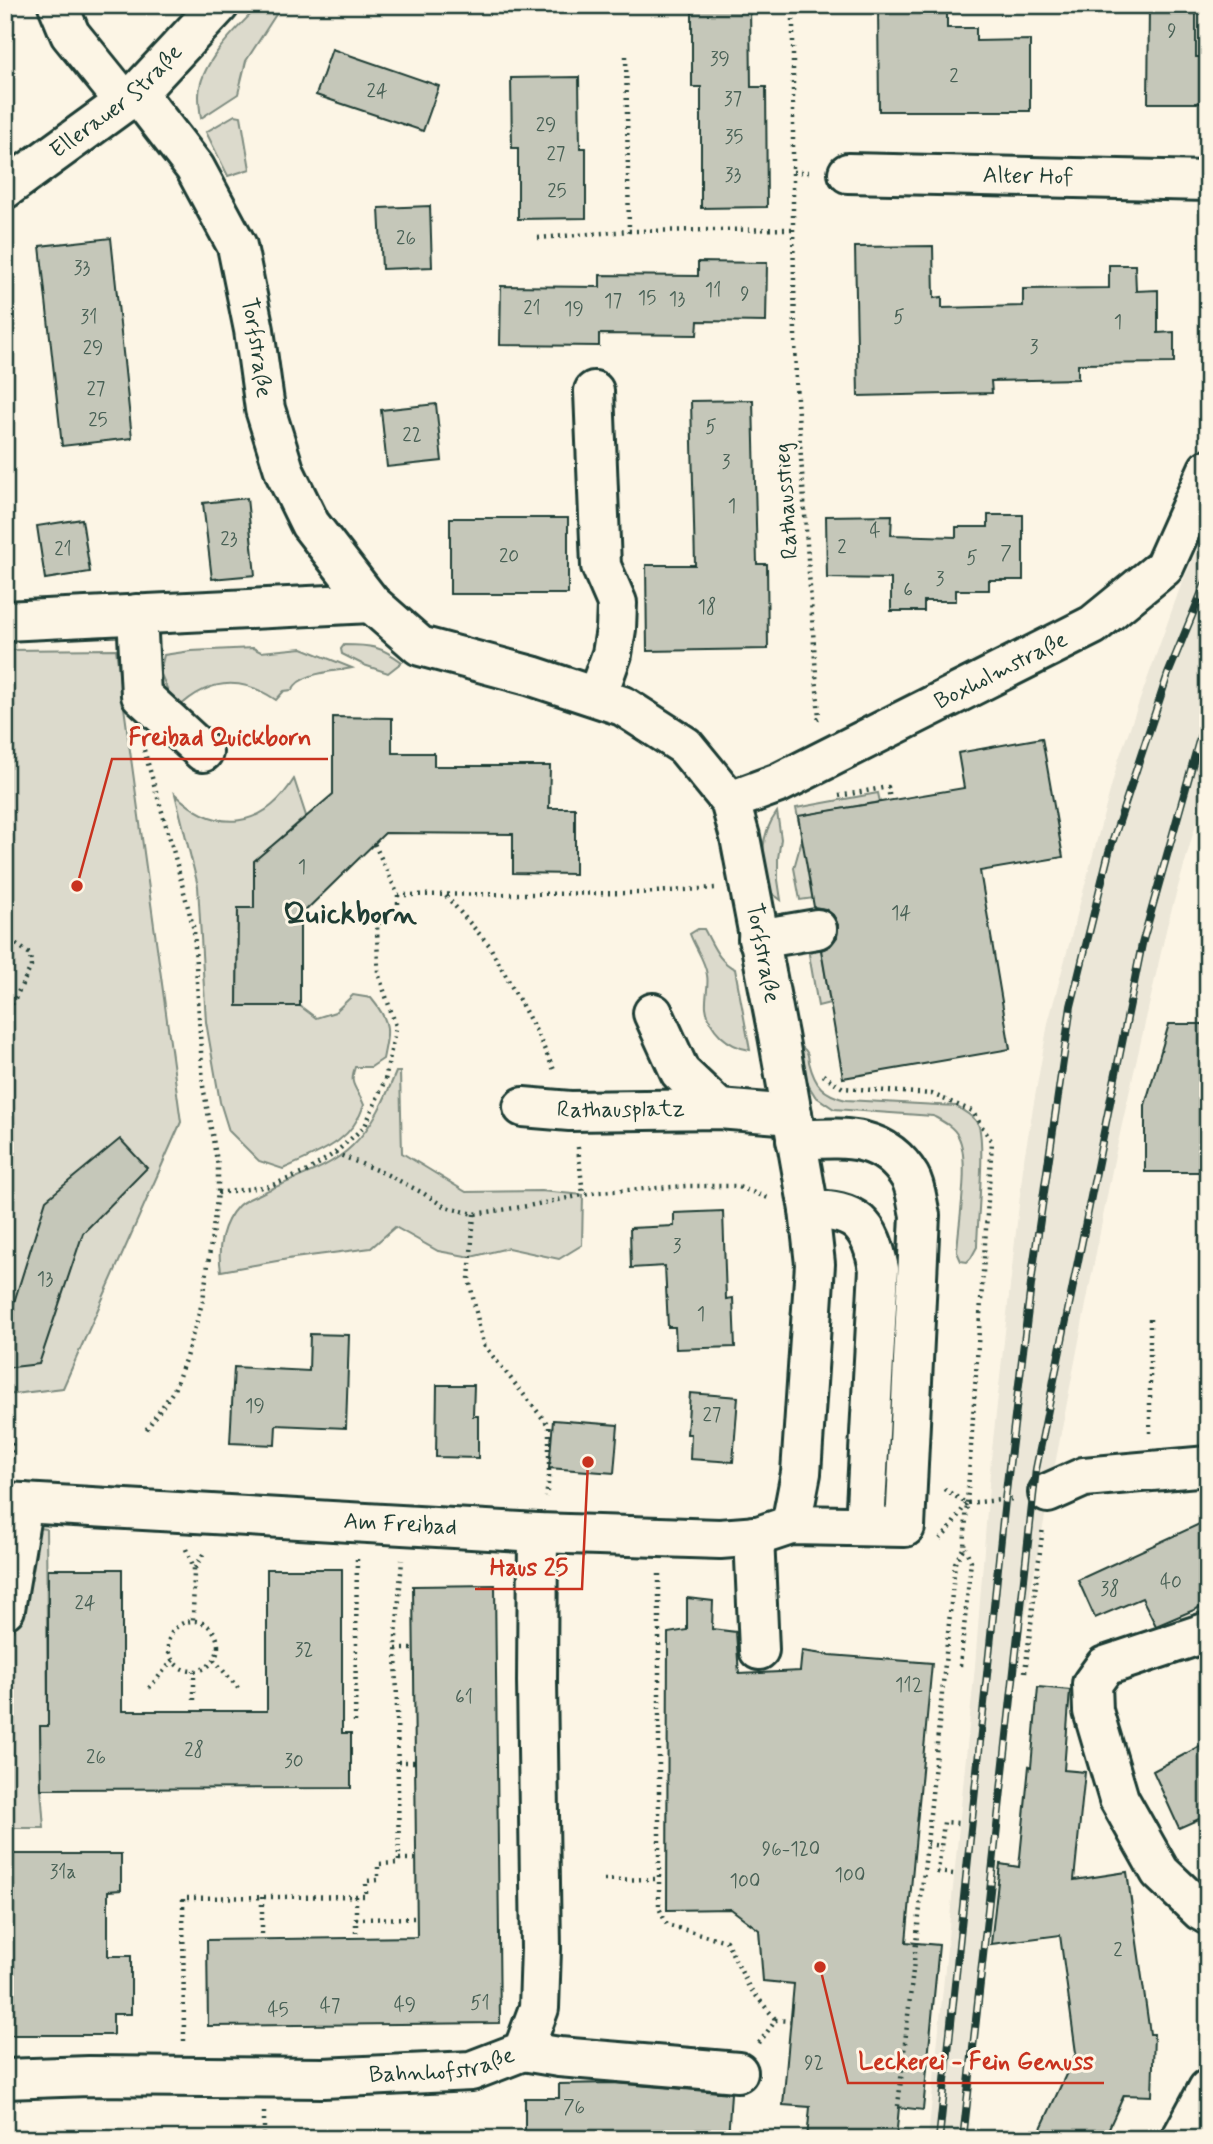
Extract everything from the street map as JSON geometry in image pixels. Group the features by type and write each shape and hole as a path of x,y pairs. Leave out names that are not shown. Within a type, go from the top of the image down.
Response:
{"street":[{"name":"Torfstraße","path":"58,5 70,34 195,168 237,246 254,330 265,409 285,473 310,524 370,603 420,646 532,676 623,706 685,746 730,801 740,837 809,1210 816,1264 801,1473 791,1525"},
{"name":"Ellerauer Straße","path":"5,189 131,98 219,5"},
{"name":"Alter Hof","path":"848,173 1208,181"},
{"path":"594,391 601,566 617,603 612,654 597,696"},
{"name":"Boxholmstraße","path":"730,801 779,783 1093,625 1164,567 1208,469"},
{"path":"5,621 370,603"},
{"path":"137,614 141,695 203,752"},
{"path":"758,939 817,929"},
{"name":"Rathausplatz","path":"653,1013 680,1072 719,1110"},
{"name":"Rathausplatz","path":"523,1107 570,1111 719,1110 872,1143 894,1159 911,1178 920,1215 905,1527 864,1525"},
{"path":"809,1210 844,1213 862,1224 874,1247 879,1269 864,1525"},
{"path":"1048,1493 1084,1477 1208,1466"},
{"path":"5,1609 14,1502"},
{"name":"Am Freibad","path":"14,1502 179,1511 541,1520 659,1537 720,1539 754,1536 791,1525 864,1525"},
{"name":"Bahnhofstraße","path":"5,2079 89,2076 323,2078 471,2071 523,2052 539,2008 541,1949 541,1520"},
{"path":"754,1536 759,1650"},
{"path":"1208,1632 1105,1666 1092,1684 1093,1711 1119,1800 1160,1872 1208,1915"},
{"path":"523,2052 738,2072"},
{"path":"1181,2139 1208,2090"}],"path":[{"name":"Rathausstieg","path":"793,5 796,385 819,718 807,724"},
{"path":"626,56 629,231"},
{"path":"537,237 629,231 793,229"},
{"path":"142,739 194,930 203,1086 218,1166 218,1194 203,1300 174,1390 146,1430"},
{"path":"835,797 888,787 890,800"},
{"path":"218,1194 270,1186 306,1172 335,1153 365,1126 385,1080 396,1026 378,973 377,925 398,905 398,895 374,843"},
{"path":"398,895 639,893 727,888 748,884"},
{"path":"446,896 489,945 536,1031 563,1088 580,1156 583,1195"},
{"path":"5,936 30,954 31,967 5,1018"},
{"path":"335,1153 386,1174 445,1207 474,1214 598,1192 736,1186 809,1210"},
{"path":"474,1214 469,1279 483,1343 548,1426 548,1478 541,1520"},
{"path":"1150,1319 1152,1472"},
{"path":"937,1485 966,1503 1005,1500"},
{"path":"1025,1672 1048,1493"},
{"path":"898,2106 955,1563 964,1547 966,1503"},
{"path":"179,1511 178,1531 194,1568 193,1620"},
{"path":"659,1537 659,1908 667,1925 726,1941 749,1987 776,2020"},
{"path":"960,1666 971,1561 964,1547"},
{"path":"355,1722 357,1556"},
{"path":"184,2012 183,1898 366,1896 366,1881 378,1880 378,1864 399,1863 396,1649 402,1557"},
{"path":"193,1620 203,1622 212,1628 218,1639 214,1660 203,1669 185,1670 170,1656 170,1636 181,1623 193,1620"},
{"path":"396,1649 414,1649"},
{"path":"149,1688 173,1660"},
{"path":"214,1660 238,1688"},
{"path":"194,1671 194,1700"},
{"path":"398,1762 416,1762"},
{"path":"953,1874 938,1872 944,1822 958,1823"},
{"path":"927,1844 941,1846"},
{"path":"399,1859 417,1859"},
{"path":"604,1880 659,1880"},
{"path":"356,1896 356,1937"},
{"path":"262,1897 262,1939"},
{"path":"356,1919 417,1918"}],"shaded area":[{"path":"260,5 282,5 246,61 238,94 201,118 199,96 205,71 221,46"},
{"path":"235,115 241,116 250,169 228,176 206,132"},
{"path":"1208,527 1208,781 1167,926 1114,1160 1015,1671 968,2139 928,2139 975,1666 991,1459 1024,1159 1048,1023 1118,761 1181,585"},
{"path":"344,645 375,648 402,662 388,673 342,654"},
{"path":"253,648 261,652 302,648 352,668 310,676 296,684 292,690 284,691 276,700 250,687 224,684 200,692 176,710 160,672 164,655"},
{"path":"116,649 181,1122 63,1388 5,1395 5,650"},
{"path":"294,779 306,816 254,862 254,908 238,909 237,1006 300,1006 316,1018 335,1012 353,995 371,998 385,1020 387,1033 383,1059 371,1067 355,1067 353,1083 364,1105 351,1129 331,1146 283,1169 259,1161 229,1131 220,1102 206,1022 198,886 175,794 207,816 239,820 269,808"},
{"path":"878,793 880,802 807,815 822,897 800,900 794,868 802,839 796,808"},
{"path":"777,812 781,839 778,880 781,900 770,892 763,850 766,832"},
{"path":"704,929 720,957 735,969 750,1050 727,1041 711,1023 706,1007 706,970 690,934"},
{"path":"819,936 830,1003 818,1006 806,937"},
{"path":"802,1047 807,1053 817,1083 831,1095 846,1100 956,1106 976,1121 981,1147 977,1247 967,1262 961,1261 957,1252 964,1176 962,1146 956,1132 933,1116 834,1109 815,1096 807,1083 797,1050"},
{"path":"396,1072 400,1072 402,1153 466,1192 541,1191 583,1195 582,1245 559,1259 508,1248 471,1257 438,1251 395,1227 371,1248 221,1271 222,1236 228,1220 238,1206 343,1154 372,1121"},
{"path":"31,1527 46,1529 48,1726 40,1726 44,1828 5,1828 5,1631 13,1631"}],"building":[{"path":"692,5 750,5 751,87 766,87 767,207 701,208 701,87 692,87"},
{"path":"878,5 947,5 947,28 976,28 976,41 1030,40 1030,111 879,111"},
{"path":"1149,5 1196,5 1196,57 1208,57 1208,103 1148,103"},
{"path":"332,49 439,86 423,131 316,95"},
{"path":"579,77 580,148 586,148 586,218 518,219 518,148 512,148 511,78"},
{"path":"430,206 432,267 382,269 379,208"},
{"path":"111,238 132,438 62,446 40,246"},
{"path":"933,246 934,298 942,297 942,308 1023,306 1023,289 1109,288 1109,265 1135,265 1136,291 1158,290 1158,333 1174,332 1174,363 1078,364 1078,379 991,381 992,393 858,396 855,247"},
{"path":"698,262 767,263 766,322 698,321 697,335 599,334 599,346 500,345 501,286 600,287 600,275 698,276"},
{"path":"753,400 757,564 767,564 768,649 647,651 646,565 695,565 691,401"},
{"path":"436,404 442,461 387,467 381,410"},
{"path":"247,498 255,575 212,579 203,503"},
{"path":"892,515 891,535 956,537 956,527 988,527 988,515 1023,515 1023,580 989,580 989,590 956,590 956,601 924,601 924,611 891,611 891,579 827,578 826,516"},
{"path":"450,518 568,518 568,594 450,594"},
{"path":"82,519 90,572 45,579 37,526"},
{"path":"333,717 392,718 392,753 434,753 434,766 550,766 549,808 575,808 575,874 513,873 513,834 385,833 300,916 300,1006 237,1006 238,908 254,908 254,861 333,794"},
{"path":"1042,738 1063,857 980,871 1010,1049 843,1078 821,950 830,946 837,937 838,925 833,915 825,909 814,907 798,816 964,788 958,753"},
{"path":"1169,1024 1208,1024 1208,1152 1202,1152 1201,1172 1145,1172 1145,1105"},
{"path":"120,1139 147,1168 83,1233 39,1364 5,1368 5,1331 46,1200"},
{"path":"723,1211 726,1299 733,1298 735,1347 676,1349 675,1327 668,1327 665,1266 631,1268 630,1228 674,1226 674,1213"},
{"path":"310,1334 349,1335 346,1428 276,1425 275,1445 230,1443 234,1367 309,1371"},
{"path":"437,1385 474,1385 473,1416 478,1416 478,1458 436,1457"},
{"path":"690,1393 738,1397 733,1462 690,1459 691,1434 687,1434"},
{"path":"553,1420 618,1425 614,1473 549,1468"},
{"path":"1208,1520 1208,1604 1156,1626 1142,1598 1095,1618 1078,1580"},
{"path":"48,1569 122,1569 122,1711 267,1711 267,1569 342,1569 342,1733 351,1733 351,1788 41,1789 40,1726 48,1726"},
{"path":"495,1585 500,2023 208,2026 207,1940 417,1937 413,1586"},
{"path":"687,1598 713,1601 712,1629 736,1632 739,1674 800,1671 802,1651 932,1663 906,1942 939,1945 923,2110 899,2107 896,2139 807,2139 810,2107 783,2105 794,1984 763,1981 759,1930 731,1909 667,1910 668,1633 687,1630"},
{"path":"1038,1687 1070,1690 1064,1770 1085,1772 1074,1880 1127,1872 1150,2034 1154,2034 1152,2096 1124,2095 1104,2139 1036,2139 1076,2053 1060,1935 991,1944 1000,1864 1019,1867"},
{"path":"1208,1742 1208,1815 1179,1828 1153,1771"},
{"path":"5,1854 121,1854 121,1890 108,1891 108,1956 131,1956 131,2014 113,2014 113,2035 5,2035"},
{"path":"613,2083 731,2093 728,2139 525,2139 525,2098 559,2098 559,2084"}],"railway":[{"path":"939,2139 1005,1500 1033,1268 1071,1006 1109,852 1168,674 1208,577"},
{"path":"963,2139 1036,1469 1142,944 1208,709"}],"place":[{"name":"Freibad Quickborn","path":"77,886"},
{"name":"Haus 25","path":"588,1462"},
{"name":"Leckerei - Fein Genuss","path":"820,1967"}],"district":[{"name":"Quickborn","path":"350,914"}]}
